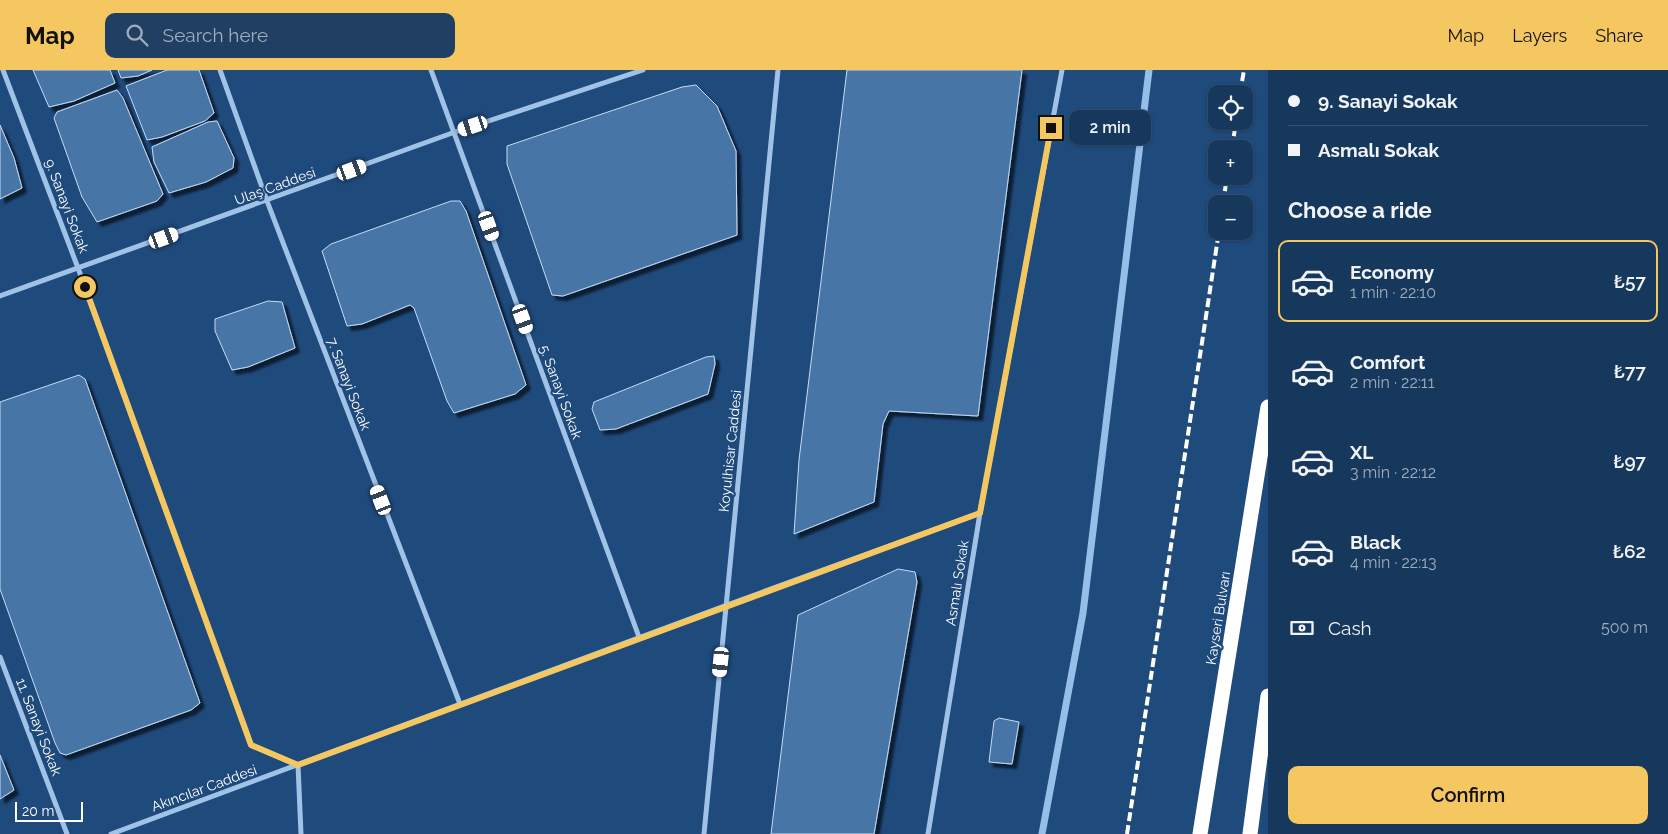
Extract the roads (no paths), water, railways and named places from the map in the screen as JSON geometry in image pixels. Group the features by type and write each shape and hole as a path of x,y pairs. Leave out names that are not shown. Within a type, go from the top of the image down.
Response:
{"highway":[{"name":"Kayseri Bulvarı","path":"1200,834 1268,407"},
{"path":"1250,834 1268,696"}],"street":[{"name":"9. Sanayi Sokak","path":"3,70 78,268 251,745 298,765"},
{"name":"7. Sanayi Sokak","path":"220,70 267,201 460,704"},
{"name":"5. Sanayi Sokak","path":"431,70 639,638"},
{"name":"Ulaş Caddesi","path":"0,296 454,132 643,70"},
{"name":"Koyulhisar Caddesi","path":"704,834 778,70"},
{"name":"Asmalı Sokak","path":"928,834 980,513 1062,70"},
{"name":"Akıncılar Caddesi","path":"111,834 980,513"},
{"name":"11. Sanayi Sokak","path":"0,657 67,834"},
{"path":"298,765 301,834"}],"waterway":[{"path":"1042,834 1083,613 1149,70"}],"railway":[{"path":"1242,85 1244,70"},
{"path":"1233,140 1235,130"},
{"path":"1224,195 1226,185"},
{"path":"1127,834 1218,240"}]}
